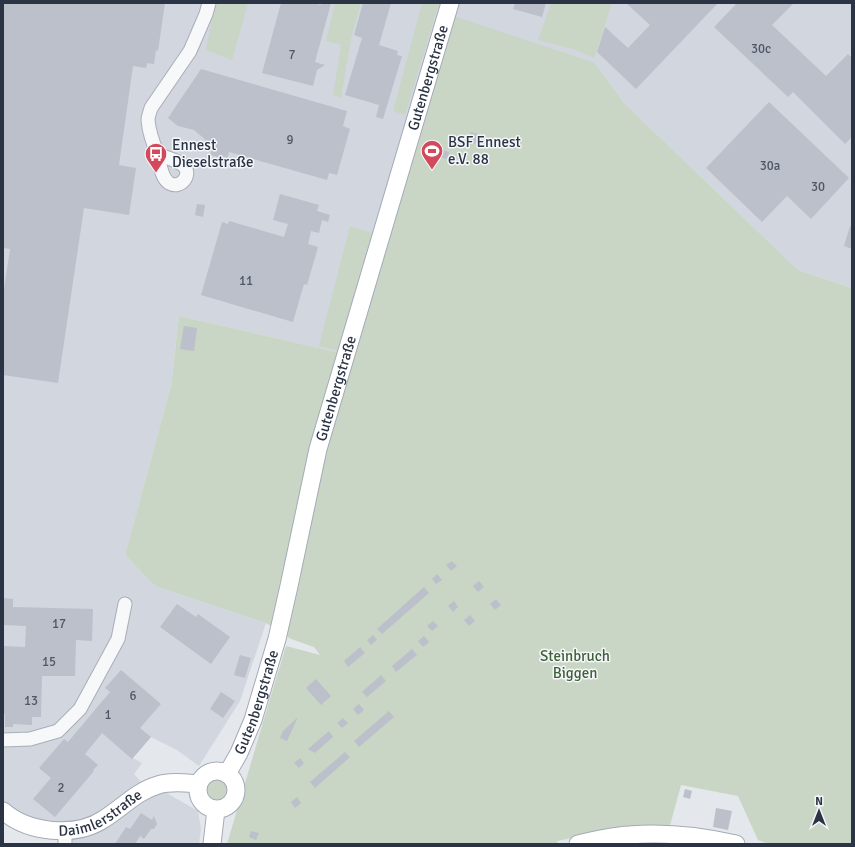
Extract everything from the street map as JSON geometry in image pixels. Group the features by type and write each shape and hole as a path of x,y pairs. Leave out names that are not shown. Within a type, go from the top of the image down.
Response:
{"main road":[{"name":"Gutenbergstraße","path":"227,774 240,753 253,720 275,646 318,449 450,3"},
{"path":"216,771 227,774 232,778 235,784 235,796 232,802 222,809 216,810 204,806 200,801 197,790 201,779 205,774 210,772 216,771"},
{"name":"Daimlerstraße","path":"3,811 24,823 48,830 65,838 103,820 138,794 158,785 175,783 198,784"},
{"path":"212,844 216,810"},
{"path":"578,844 617,836 644,834 700,837 736,844"}],"street":[{"path":"157,154 153,145 148,118 151,108 190,52 209,3"},
{"path":"3,740 30,739 58,731 80,709 118,639 125,604"}],"shaded area":[{"path":"3,3 852,3 852,288 798,270 625,104 595,63 411,135 380,209 341,353 179,316 171,386 125,555 155,586 266,623 240,701 199,766 177,750 151,737 133,758 142,763 134,774 141,782 158,785 170,795 198,811 201,829 199,844 65,844 65,831 3,812"}],"green space":[{"path":"215,3 248,3 232,60 206,50"},
{"path":"335,3 361,3 351,39 341,98 333,95 341,45 326,41"},
{"path":"422,3 439,3 405,115 393,111"},
{"path":"551,3 612,3 594,58 576,50 538,40"},
{"name":"Steinbruch Biggen","path":"451,15 595,63 625,104 798,270 852,288 852,844 769,844 758,840 738,796 681,785 669,829 610,830 557,841 558,844 227,844 286,646 320,655 314,647 291,639 266,623 155,586 125,555 171,386 179,316 341,353 380,209 411,135"},
{"path":"350,226 372,233 339,351 319,346"},
{"path":"217,777 227,781 231,791 227,801 217,805 207,801 203,791 207,781"}],"building":[{"path":"3,3 165,3 158,51 156,50 154,64 147,63 146,68 133,66 119,165 136,168 129,215 84,208 58,383 3,375 3,296 10,249 3,248"},
{"path":"281,3 313,3 321,5 321,3 331,3 315,62 325,65 317,70 313,86 262,73"},
{"path":"363,3 391,3 379,45 398,51 397,55 402,56 383,119 376,117 379,105 345,95 362,38 354,35"},
{"path":"515,3 546,3 542,17 513,9"},
{"path":"626,3 718,3 636,89 597,52 605,27 628,48 650,25"},
{"path":"737,3 794,3 772,25 826,76 848,54 852,58 852,137 845,144 793,92 788,97 714,27"},
{"path":"201,69 347,111 343,126 350,129 337,175 329,173 327,180 229,152 227,160 210,155 213,146 194,130 178,126 168,118"},
{"path":"769,102 849,178 811,219 787,196 762,222 706,168"},
{"path":"471,132 478,134 475,144 468,142"},
{"path":"434,147 449,152 447,159 432,155"},
{"path":"280,194 319,205 317,211 330,215 328,222 322,220 319,233 311,231 308,244 318,247 307,285 304,284 293,322 201,295 222,222 228,224 229,221 284,237 288,224 273,220"},
{"path":"197,204 205,205 203,217 195,215"},
{"path":"850,226 852,227 852,249 844,246"},
{"path":"184,326 197,328 194,351 180,349"},
{"path":"452,561 457,566 451,571 446,565"},
{"path":"437,574 442,580 436,584 432,579"},
{"path":"479,581 484,587 478,592 473,586"},
{"path":"424,587 429,593 382,634 377,629"},
{"path":"3,598 13,599 13,607 93,609 92,641 76,640 75,676 42,676 41,717 32,717 32,725 13,724 13,727 5,727 5,714 3,714 3,646 25,647 26,626 3,625"},
{"path":"496,599 501,605 495,610 490,604"},
{"path":"454,601 458,607 453,612 448,606"},
{"path":"177,604 196,617 198,614 230,637 211,664 160,627"},
{"path":"470,615 475,621 469,626 464,620"},
{"path":"433,621 438,626 432,631 427,626"},
{"path":"373,635 377,640 371,645 367,640"},
{"path":"424,636 429,642 423,647 418,641"},
{"path":"360,647 365,653 348,667 344,661"},
{"path":"412,649 417,655 396,672 392,666"},
{"path":"240,655 251,658 245,678 234,675"},
{"path":"121,670 161,704 140,728 151,737 132,759 102,733 85,754 98,765 55,817 33,799 51,778 39,768 64,739 68,742 110,692 105,688"},
{"path":"381,675 386,681 367,697 362,692"},
{"path":"316,679 331,696 321,705 306,688"},
{"path":"221,692 235,701 223,718 210,709"},
{"path":"359,704 364,710 358,715 353,709"},
{"path":"389,711 394,717 359,747 354,741"},
{"path":"298,717 287,741 280,738 283,731"},
{"path":"343,718 348,723 342,728 337,723"},
{"path":"329,731 333,737 315,753 308,749"},
{"path":"345,752 350,757 315,788 310,782"},
{"path":"300,758 304,763 299,768 294,763"},
{"path":"685,789 692,791 690,799 683,797"},
{"path":"297,797 301,803 295,808 291,802"},
{"path":"716,808 732,811 728,830 713,827"},
{"path":"141,813 152,820 154,816 157,824 154,829 151,829 144,839 140,836 135,844 115,844 126,827 130,829"},
{"path":"251,831 259,833 256,840 249,837"}],"place":[{"name":"BSF Ennest e.V. 88","path":"432,170"},
{"name":"Ennest Dieselstraße","path":"156,174"}]}
